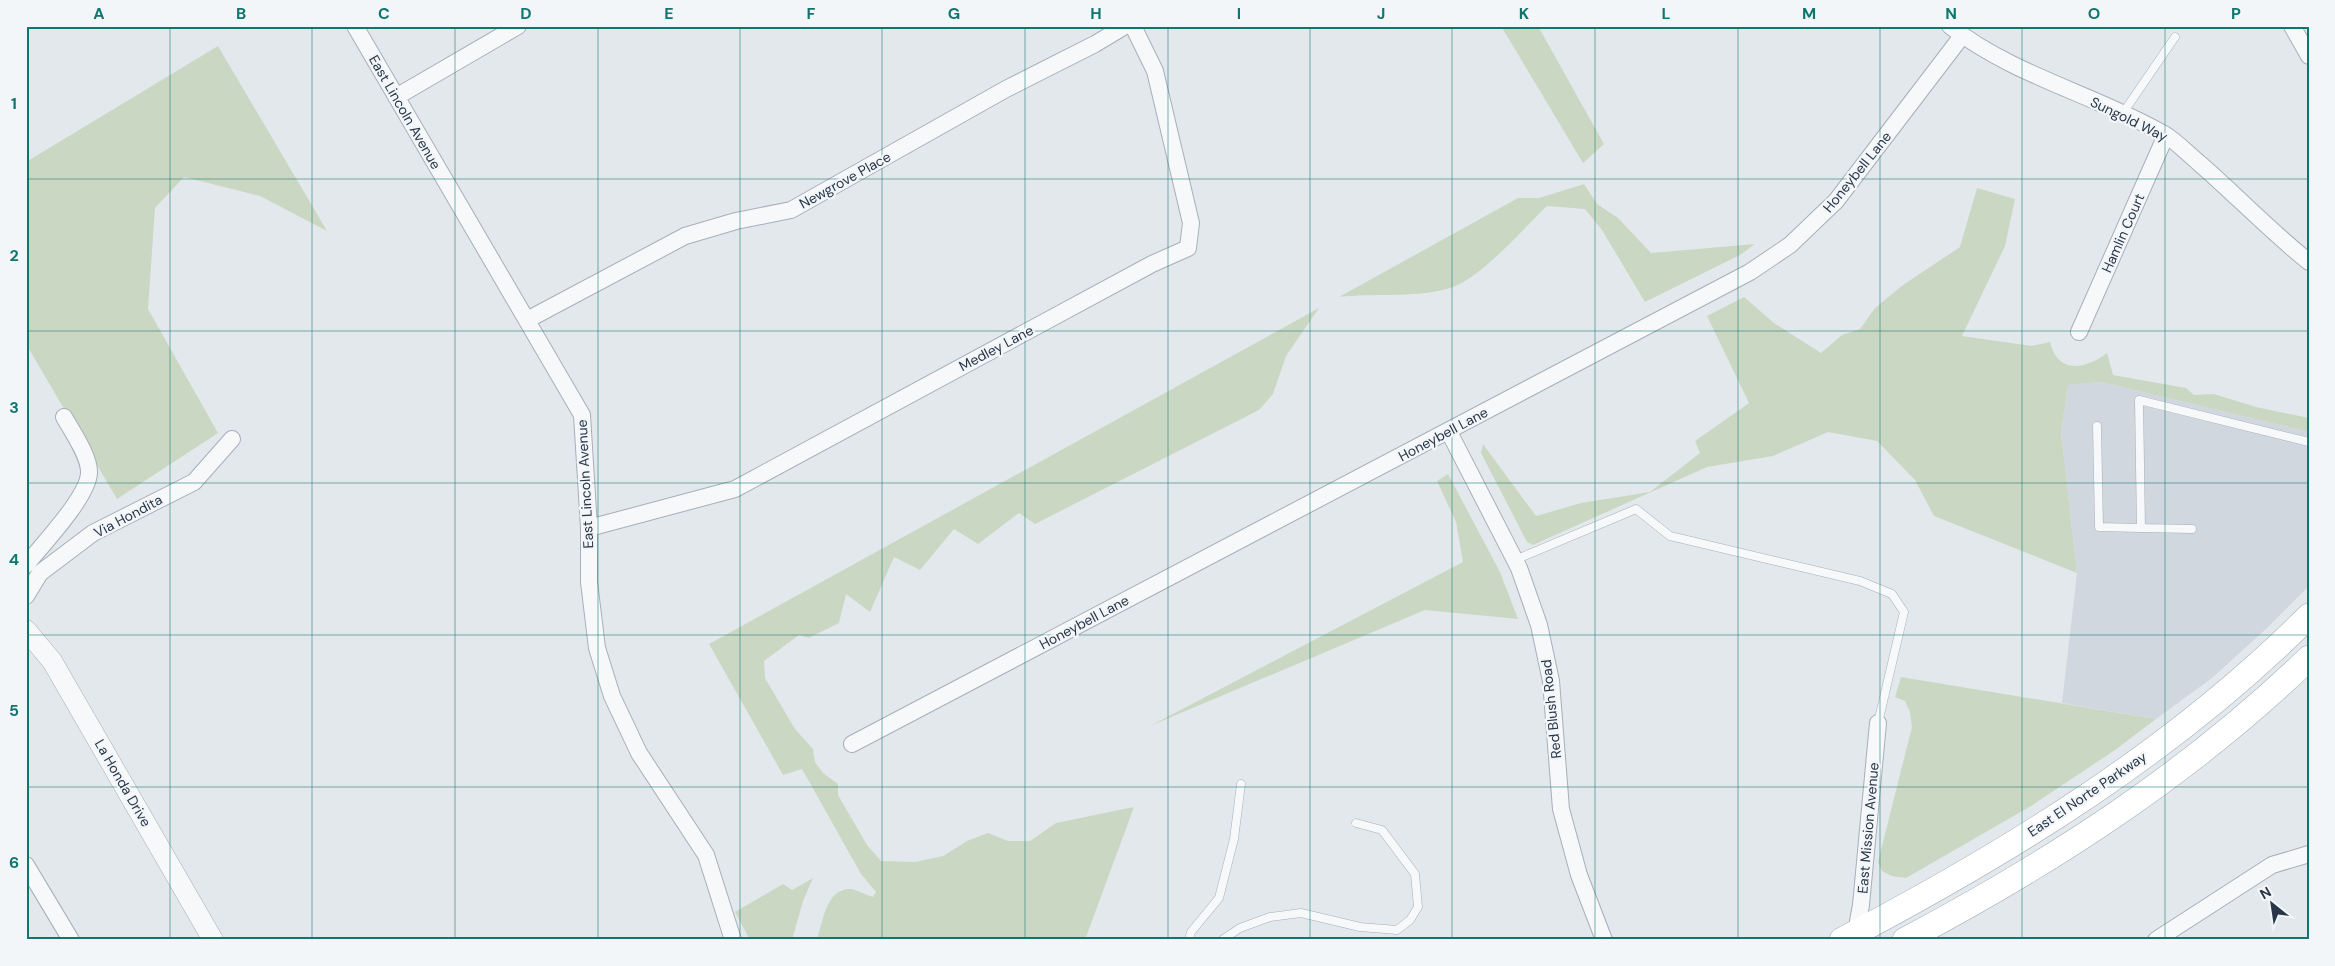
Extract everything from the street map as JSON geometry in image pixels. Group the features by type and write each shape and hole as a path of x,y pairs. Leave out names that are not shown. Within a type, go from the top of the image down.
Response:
{"main road":[{"name":"East El Norte Parkway","path":"1849,936 1971,869 2081,802 2160,745 2233,686 2309,616"},
{"path":"1905,940 2023,874 2100,826 2219,738 2281,685 2309,658"}],"street":[{"name":"East Lincoln Avenue","path":"355,26 582,415 589,528 589,582 597,648 612,696 640,753 706,855 733,940"},
{"path":"396,97 518,26"},
{"name":"Newgrove Place","path":"527,320 685,236 736,221 791,210 1006,89 1095,44 1125,26"},
{"name":"Medley Lane","path":"589,528 734,489 1143,269 1188,248 1191,223 1155,71 1134,26"},
{"path":"2292,26 2309,56"},
{"name":"Sungold Way","path":"1956,31 2020,70 2123,113 2166,135 2212,174 2282,241 2309,262"},
{"name":"Honeybell Lane","path":"852,744 1449,432 1750,272 1790,245 1836,201 1956,31"},
{"name":"Hamlin Court","path":"2079,332 2166,135"},
{"path":"26,565 80,497 89,473 82,449 64,417"},
{"name":"Red Blush Road","path":"1449,432 1515,560 1539,625 1551,681 1561,809 1579,875 1604,940"},
{"name":"Via Hondita","path":"26,596 40,573 93,533 194,482 232,439"},
{"name":"La Honda Drive","path":"26,630 52,661 213,940"},
{"name":"East Mission Avenue","path":"1849,936 1862,904 1878,723"},
{"path":"2156,940 2272,865 2309,854"},
{"path":"26,865 72,940"}],"lane":[{"path":"2123,113 2176,37"},
{"path":"2141,528 2139,400 2309,442"},
{"path":"2097,426 2098,527 2192,528"},
{"path":"1515,560 1636,509 1670,536 1860,582 1892,594 1904,612 1878,723"},
{"path":"1189,940 1191,932 1219,898 1234,839 1241,784"},
{"path":"1222,940 1240,928 1270,917 1301,913 1360,927 1397,930 1410,920 1418,907 1416,874 1382,830 1356,823"}],"shaded area":[{"path":"2101,382 2309,432 2309,586 2266,629 2212,678 2156,719 2062,703 2077,573 2061,432 2068,385"}],"green space":[{"path":"1501,26 1538,26 1604,144 1583,163"},
{"path":"218,46 327,231 260,196 184,177 155,208 148,309 218,433 117,499 26,344 26,162"},
{"path":"1584,184 1597,204 1618,218 1651,253 1755,244 1740,255 1645,302 1602,230 1585,209 1547,206 1500,254 1473,276 1459,284 1434,292 1339,297 1518,198 1539,198"},
{"path":"1977,188 2015,199 2005,246 1962,336 2032,346 2050,342 2059,360 2074,366 2090,363 2107,353 2113,375 2186,388 2194,395 2214,394 2256,407 2309,418 2309,432 2101,382 2068,385 2061,432 2077,573 1934,516 1915,480 1877,441 1828,432 1773,456 1707,467 1533,545 1527,542 1481,453 1483,444 1536,516 1581,503 1650,492 1700,453 1695,441 1749,403 1707,316 1744,297 1774,323 1821,353 1842,335 1860,329 1875,308 1903,285 1960,247"},
{"path":"1319,308 1286,356 1273,394 1259,410 1035,524 1019,513 978,544 954,529 920,570 894,557 870,612 846,594 839,623 809,638 799,635 764,661 765,678 795,729 813,749 815,762 823,773 838,784 838,795 867,845 881,861 915,862 943,856 967,841 988,833 1008,841 1030,841 1056,823 1134,807 1085,940 817,940 827,907 836,894 843,890 851,889 873,897 876,892 861,874 802,769 783,775 709,644"},
{"path":"1448,474 1500,572 1518,619 1425,610 1150,726 1463,562 1456,522 1437,481"},
{"path":"1901,677 2156,719 2115,750 2031,806 1906,878 1892,876 1882,871 1878,862 1912,727 1910,712 1905,701 1895,697"},
{"path":"813,878 803,901 792,940 750,940 735,912 783,884 792,890"}]}
